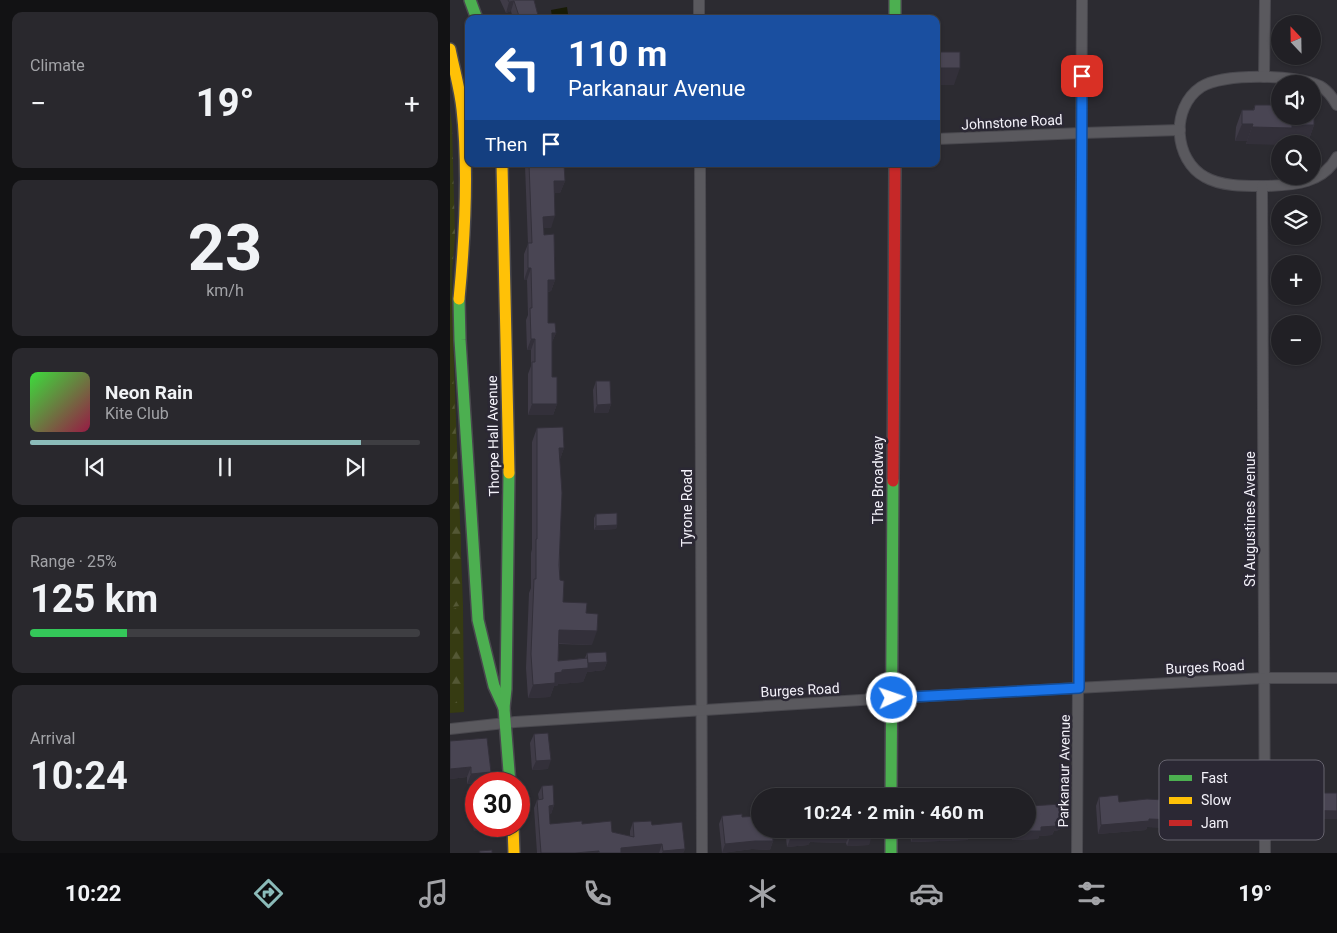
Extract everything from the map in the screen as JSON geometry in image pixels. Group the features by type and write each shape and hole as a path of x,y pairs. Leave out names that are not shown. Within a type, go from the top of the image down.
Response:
{"street":[{"path":"470,0 476,15"},
{"path":"699,0 699,15"},
{"path":"895,0 895,15"},
{"name":"Parkanaur Avenue","path":"1077,853 1082,0"},
{"path":"1264,77 1265,0"},
{"name":"Thorpe Hall Avenue","path":"450,50 462,108 465,138"},
{"path":"1337,106 1328,92 1320,86 1299,80 1264,77 1220,80 1201,87 1184,108 1180,130 1180,140 1188,162 1196,171 1214,181 1262,186 1286,185 1308,181 1325,173 1333,165 1337,157"},
{"name":"Johnstone Road","path":"940,139 1082,132 1180,130"},
{"name":"Thorpe Hall Avenue","path":"467,167 464,250 459,304 478,620 494,686 504,708"},
{"name":"Thorpe Hall Avenue","path":"502,167 509,452 506,688 504,708 509,772"},
{"name":"Tyrone Road","path":"700,167 702,853"},
{"name":"The Broadway","path":"891,788 895,167"},
{"name":"St Augustines Avenue","path":"1262,186 1265,760"},
{"name":"Burges Road","path":"450,729 505,723 892,698 1265,678 1337,678"},
{"path":"513,837 514,853"},
{"path":"891,838 891,853"},
{"name":"St Augustines Avenue","path":"1265,840 1265,853"}],"green space":[{"path":"450,100 453,338 463,605 464,712 450,713"},
{"path":"450,111 455,237 450,294"},
{"path":"450,346 461,544 460,606 450,607"},
{"path":"456,608 460,619 462,703 450,703 450,610"}],"shaded area":[{"path":"567,7 568,14 552,15 551,10"}],"building":[{"path":"508,0 534,0 538,15 519,15 514,1 509,2"},
{"path":"940,52 960,52 960,68 940,68"},
{"path":"1255,105 1271,105 1271,125 1292,125 1292,128 1252,127 1253,124 1242,124 1242,110 1254,110"},
{"path":"529,167 564,167 565,181 554,181 555,216 543,217 544,235 554,234 555,280 548,280 548,323 555,323 556,333 552,333 552,377 557,377 557,404 532,404 532,362 535,362 535,339 531,339 531,268 528,268 528,243 532,243"},
{"path":"596,381 610,381 611,404 597,405"},
{"path":"563,427 564,448 559,448 562,493 559,565 560,580 564,581 563,602 587,603 586,613 598,614 597,631 559,630 558,661 588,658 588,668 562,670 562,672 555,673 555,683 533,685 531,654 534,579 536,579 537,428"},
{"path":"617,513 617,525 596,526 596,514"},
{"path":"606,652 607,662 588,663 587,653"},
{"path":"548,733 551,760 536,761 534,734"},
{"path":"487,738 491,772 471,772 471,767 450,769 450,741"},
{"path":"553,785 554,805 549,806 550,824 582,821 582,824 611,821 612,832 634,837 633,822 651,821 652,825 682,822 685,849 663,851 662,844 621,848 621,853 599,853 599,851 541,853 537,800 543,799 542,786"},
{"path":"1324,793 1337,793 1337,811 1324,811"},
{"path":"1118,795 1119,802 1159,800 1159,819 1101,825 1099,797"},
{"path":"1061,804 1063,822 1055,822 1056,826 1041,827 1041,831 1036,831 1036,806"},
{"path":"742,814 742,817 751,816 751,838 773,838 773,841 725,844 722,816"},
{"path":"492,850 492,853 480,853 479,851"}],"traffic: fast":[{"path":"470,0 476,15"},
{"path":"895,0 895,15"},
{"path":"459,299 478,620 494,686 504,708"},
{"path":"509,473 506,689 504,708 509,772"},
{"path":"891,788 893,481"},
{"path":"891,838 891,853"}],"traffic: slow":[{"path":"450,49 461,102 465,156"},
{"path":"459,299 463,252 465,167"},
{"path":"502,167 509,473"},
{"path":"513,837 514,853"}],"traffic: jam":[{"path":"893,481 895,167"}],"route":[{"path":"892,698 1079,688 1082,76"}]}
